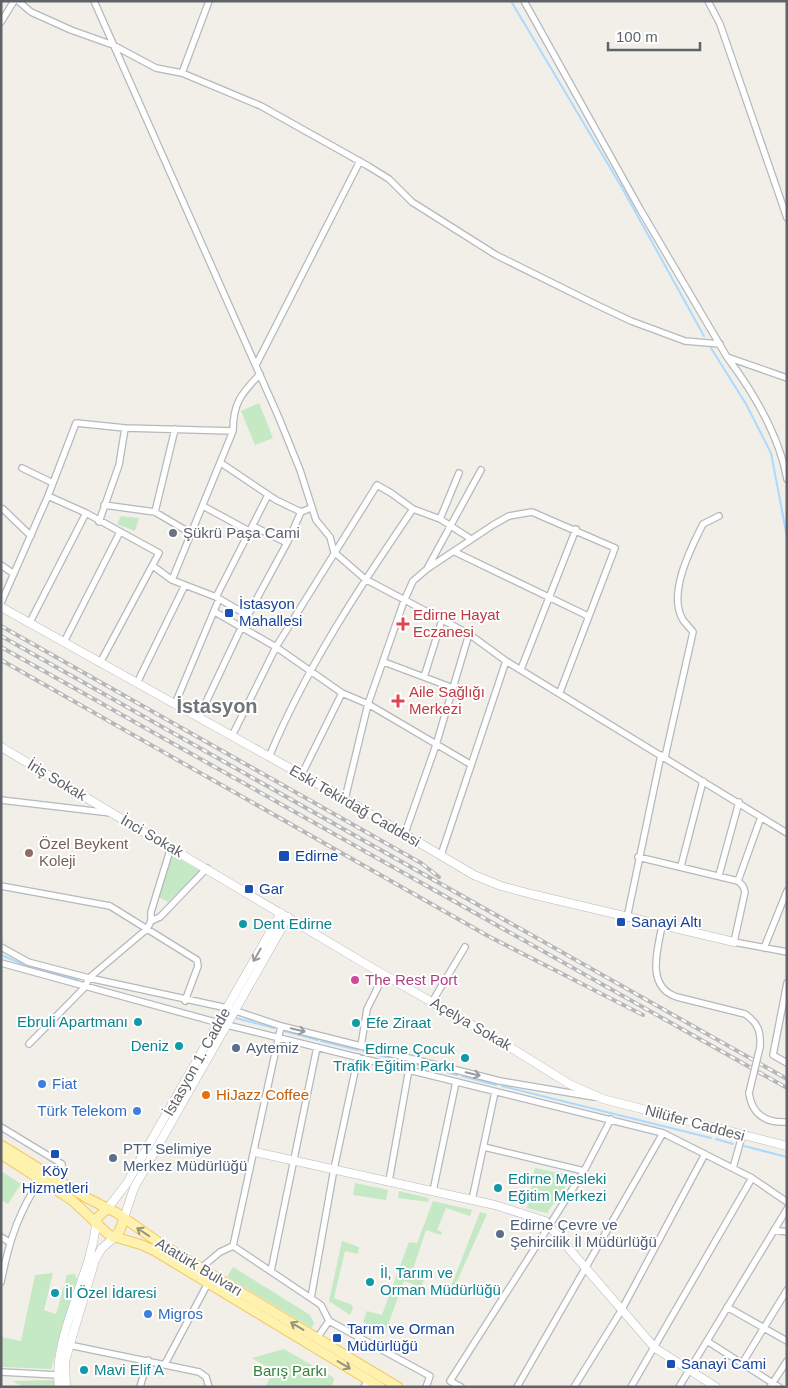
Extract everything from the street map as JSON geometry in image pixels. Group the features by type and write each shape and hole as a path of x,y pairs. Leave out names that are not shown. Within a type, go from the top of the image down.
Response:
{"main road":[{"name":"Eski Tekirdağ Caddesi","path":"1,605 100,663 405,833 474,875 501,886 627,918 734,942"},
{"name":"İriş Sokak","path":"1,747 113,813"},
{"name":"İnci Sokak","path":"113,813 284,915"},
{"name":"Açelya Sokak","path":"284,915 571,1085 603,1099"},
{"name":"İstasyon 1. Cadde","path":"124,1218 134,1188 284,915"},
{"name":"İstasyon 1. Cadde","path":"108,1208 127,1183 223,1024"},
{"name":"Nilüfer Caddesi","path":"603,1099 787,1146"},
{"name":"Atatürk Bulvarı","path":"1,1145 62,1183 108,1208 201,1268 398,1387"},
{"path":"255,1152 433,1191 531,1215 548,1225 654,1348 716,1387"},
{"name":"Atatürk Bulvarı","path":"1,1154 73,1201 100,1229 114,1238 142,1245 208,1283 367,1383 380,1387"},
{"path":"60,1386 58,1375 59,1354 80,1289 98,1217 108,1208"},
{"path":"60,1386 69,1345 95,1260 102,1248 120,1230 124,1218"}],"street":[{"path":"1,22 14,1"},
{"path":"18,1 39,15 113,45 156,68 182,73 244,98 360,161 389,179 412,202 496,255 631,321 685,341 720,344"},
{"path":"94,1 260,374 300,470 316,520 330,537 334,552 365,579 469,634 506,661 560,692 787,833"},
{"path":"182,73 209,1"},
{"path":"524,1 640,209 766,418 777,442 787,479"},
{"path":"708,1 720,24 787,218"},
{"path":"256,365 360,161"},
{"path":"728,357 787,378"},
{"path":"172,580 233,431 234,408 246,388 260,374"},
{"path":"1,605 48,496 76,423 125,428 233,431"},
{"path":"99,522 119,465 125,428"},
{"path":"155,512 175,429"},
{"path":"221,464 268,495 301,512"},
{"path":"22,468 53,483"},
{"path":"426,569 481,470"},
{"path":"440,518 459,473"},
{"path":"232,736 276,647 377,485 391,492 413,509 440,518 472,539"},
{"path":"175,704 214,612 217,598 268,495"},
{"path":"48,496 86,513 99,522 158,553 153,566 100,663"},
{"path":"104,505 155,512 192,534"},
{"path":"203,506 287,543"},
{"path":"199,717 247,615 287,543 301,512 311,508"},
{"path":"3,509 31,536"},
{"path":"269,756 285,718 310,670 365,579 413,509"},
{"path":"345,799 368,704 404,601 413,581 426,569 455,552 493,525 521,512 532,512 576,529 615,548 560,692"},
{"path":"30,622 86,513"},
{"path":"627,918 638,857 693,632 682,619 679,606 681,576 703,524 719,516"},
{"path":"520,669 576,529"},
{"path":"64,642 120,532"},
{"path":"455,552 588,616"},
{"path":"1,565 14,574"},
{"path":"153,566 172,580 217,598 247,615"},
{"path":"137,683 185,585"},
{"path":"214,612 242,626 276,647 342,694 368,704 470,764"},
{"path":"424,677 442,620"},
{"path":"405,833 436,745 469,634"},
{"path":"441,855 506,661"},
{"path":"384,662 453,688"},
{"path":"301,776 342,694"},
{"path":"681,866 703,781"},
{"name":"İnci Sokak","path":"1,800 113,813"},
{"path":"719,875 739,802"},
{"path":"738,881 761,817"},
{"path":"29,1044 85,987 89,978 147,929 151,921 151,912 171,847"},
{"path":"638,857 738,881 743,886 744,892 734,942 787,952"},
{"path":"151,921 160,917 207,868"},
{"path":"1,886 110,906 197,960 198,966 185,1000"},
{"path":"764,948 787,890"},
{"path":"662,926 656,970 662,989 677,997 745,1014 753,1020 759,1028 760,1047 749,1093 752,1108 762,1118 787,1122"},
{"path":"1,947 28,962 89,978 231,1009 281,1026 500,1080 603,1099"},
{"path":"432,1002 465,947"},
{"path":"1,963 223,1024 663,1133 752,1178 787,1202"},
{"path":"361,1046 368,1009 384,974"},
{"path":"787,983 773,1055 787,1062"},
{"path":"233,1246 281,1026"},
{"path":"271,1271 317,1047"},
{"path":"311,1298 334,1169 358,1057"},
{"path":"388,1181 409,1069"},
{"path":"433,1191 456,1082"},
{"path":"472,1200 495,1092"},
{"path":"461,1387 450,1381 584,1171 611,1119"},
{"path":"1,1127 62,1164 62,1183"},
{"path":"517,1387 663,1133"},
{"path":"733,1168 742,1136"},
{"path":"484,1148 584,1171"},
{"path":"574,1387 621,1311 705,1154"},
{"path":"631,1387 752,1178"},
{"path":"1,1282 9,1242 19,1216 33,1191"},
{"path":"679,1387 787,1209"},
{"path":"774,1230 787,1232"},
{"path":"1,1237 9,1242"},
{"path":"201,1268 220,1252 233,1246"},
{"path":"233,1246 321,1305 329,1321 430,1376 426,1387"},
{"path":"165,1364 208,1283"},
{"path":"743,1362 787,1290"},
{"path":"727,1308 787,1341"},
{"path":"317,1338 329,1321"},
{"path":"707,1342 743,1362 771,1385 779,1387"},
{"path":"69,1345 199,1372 206,1377 210,1387"},
{"path":"140,1387 148,1360"},
{"path":"771,1385 787,1361"},
{"path":"1,1372 58,1375"}],"green space":[{"path":"259,403 273,438 255,445 241,411"},
{"path":"121,516 139,518 135,531 117,524"},
{"path":"171,854 200,871 168,902 157,896"},
{"path":"535,1168 573,1176 547,1213 527,1208"},
{"path":"1,1171 21,1184 8,1204 1,1200"},
{"path":"355,1183 388,1190 386,1200 353,1195"},
{"path":"399,1191 429,1198 428,1202 398,1198"},
{"path":"433,1201 472,1210 470,1216 446,1208 437,1230 442,1232 441,1235 426,1230 412,1272 425,1277 421,1287 404,1281 384,1336 363,1322 367,1311 382,1315 409,1242 417,1243"},
{"path":"480,1212 487,1214 450,1297 447,1297"},
{"path":"342,1241 359,1247 358,1254 345,1251 334,1298 352,1305 353,1308 350,1315 329,1301"},
{"path":"233,1267 310,1315 314,1323 312,1328 227,1277"},
{"path":"53,1273 44,1310 56,1314 67,1275 75,1274 77,1279 51,1369 3,1367 1,1365 1,1337 21,1341 35,1275"},
{"name":"Barış Parkı","path":"284,1349 334,1378 332,1387 265,1387 274,1371 252,1358"},
{"path":"54,1380 54,1387 23,1387 13,1381"}],"waterway":[{"path":"511,1 621,186 704,336"},
{"path":"711,348 746,404 771,453 787,537"},
{"path":"1,955 20,963 78,980"},
{"path":"236,1018 274,1028"},
{"path":"284,1031 318,1040"},
{"path":"321,1041 358,1050"},
{"path":"363,1051 408,1063"},
{"path":"414,1064 457,1075"},
{"path":"462,1076 496,1085"},
{"path":"502,1086 711,1138"},
{"path":"716,1139 733,1144"},
{"path":"744,1146 787,1157"}],"railway":[{"path":"1,626 421,863 439,877"},
{"path":"1,636 787,1079"},
{"path":"1,647 787,1088"},
{"path":"1,660 488,936 643,1015"}],"place":[{"name":"Şükrü Paşa Cami","path":"173,533"},
{"name":"İstasyon Mahallesi","path":"229,613"},
{"name":"Edirne Hayat Eczanesi","path":"403,624"},
{"name":"Aile Sağlığı Merkezi","path":"398,701"},
{"name":"Özel Beykent Koleji","path":"29,853"},
{"name":"Edirne","path":"284,856"},
{"name":"Gar","path":"249,889"},
{"name":"Sanayi Altı","path":"621,922"},
{"name":"Dent Edirne","path":"243,924"},
{"name":"The Rest Port","path":"355,980"},
{"name":"Ebruli Apartmanı","path":"138,1022"},
{"name":"Efe Ziraat","path":"356,1023"},
{"name":"Deniz","path":"179,1046"},
{"name":"Aytemiz","path":"236,1048"},
{"name":"Edirne Çocuk Trafik Eğitim Parkı","path":"465,1058"},
{"name":"Fiat","path":"42,1084"},
{"name":"HiJazz Coffee","path":"206,1095"},
{"name":"Türk Telekom","path":"137,1111"},
{"name":"Köy Hizmetleri","path":"55,1154"},
{"name":"PTT Selimiye Merkez Müdürlüğü","path":"113,1158"},
{"name":"Edirne Mesleki Eğitim Merkezi","path":"498,1188"},
{"name":"Edirne Çevre ve Şehircilik İl Müdürlüğü","path":"500,1234"},
{"name":"İl, Tarım ve Orman Müdürlüğü","path":"370,1282"},
{"name":"İl Özel İdaresi","path":"55,1293"},
{"name":"Migros","path":"148,1314"},
{"name":"Tarım ve Orman Müdürlüğü","path":"337,1338"},
{"name":"Sanayi Cami","path":"671,1364"},
{"name":"Mavi Elif A","path":"84,1370"}],"district":[{"name":"İstasyon","path":"217,706"}]}
